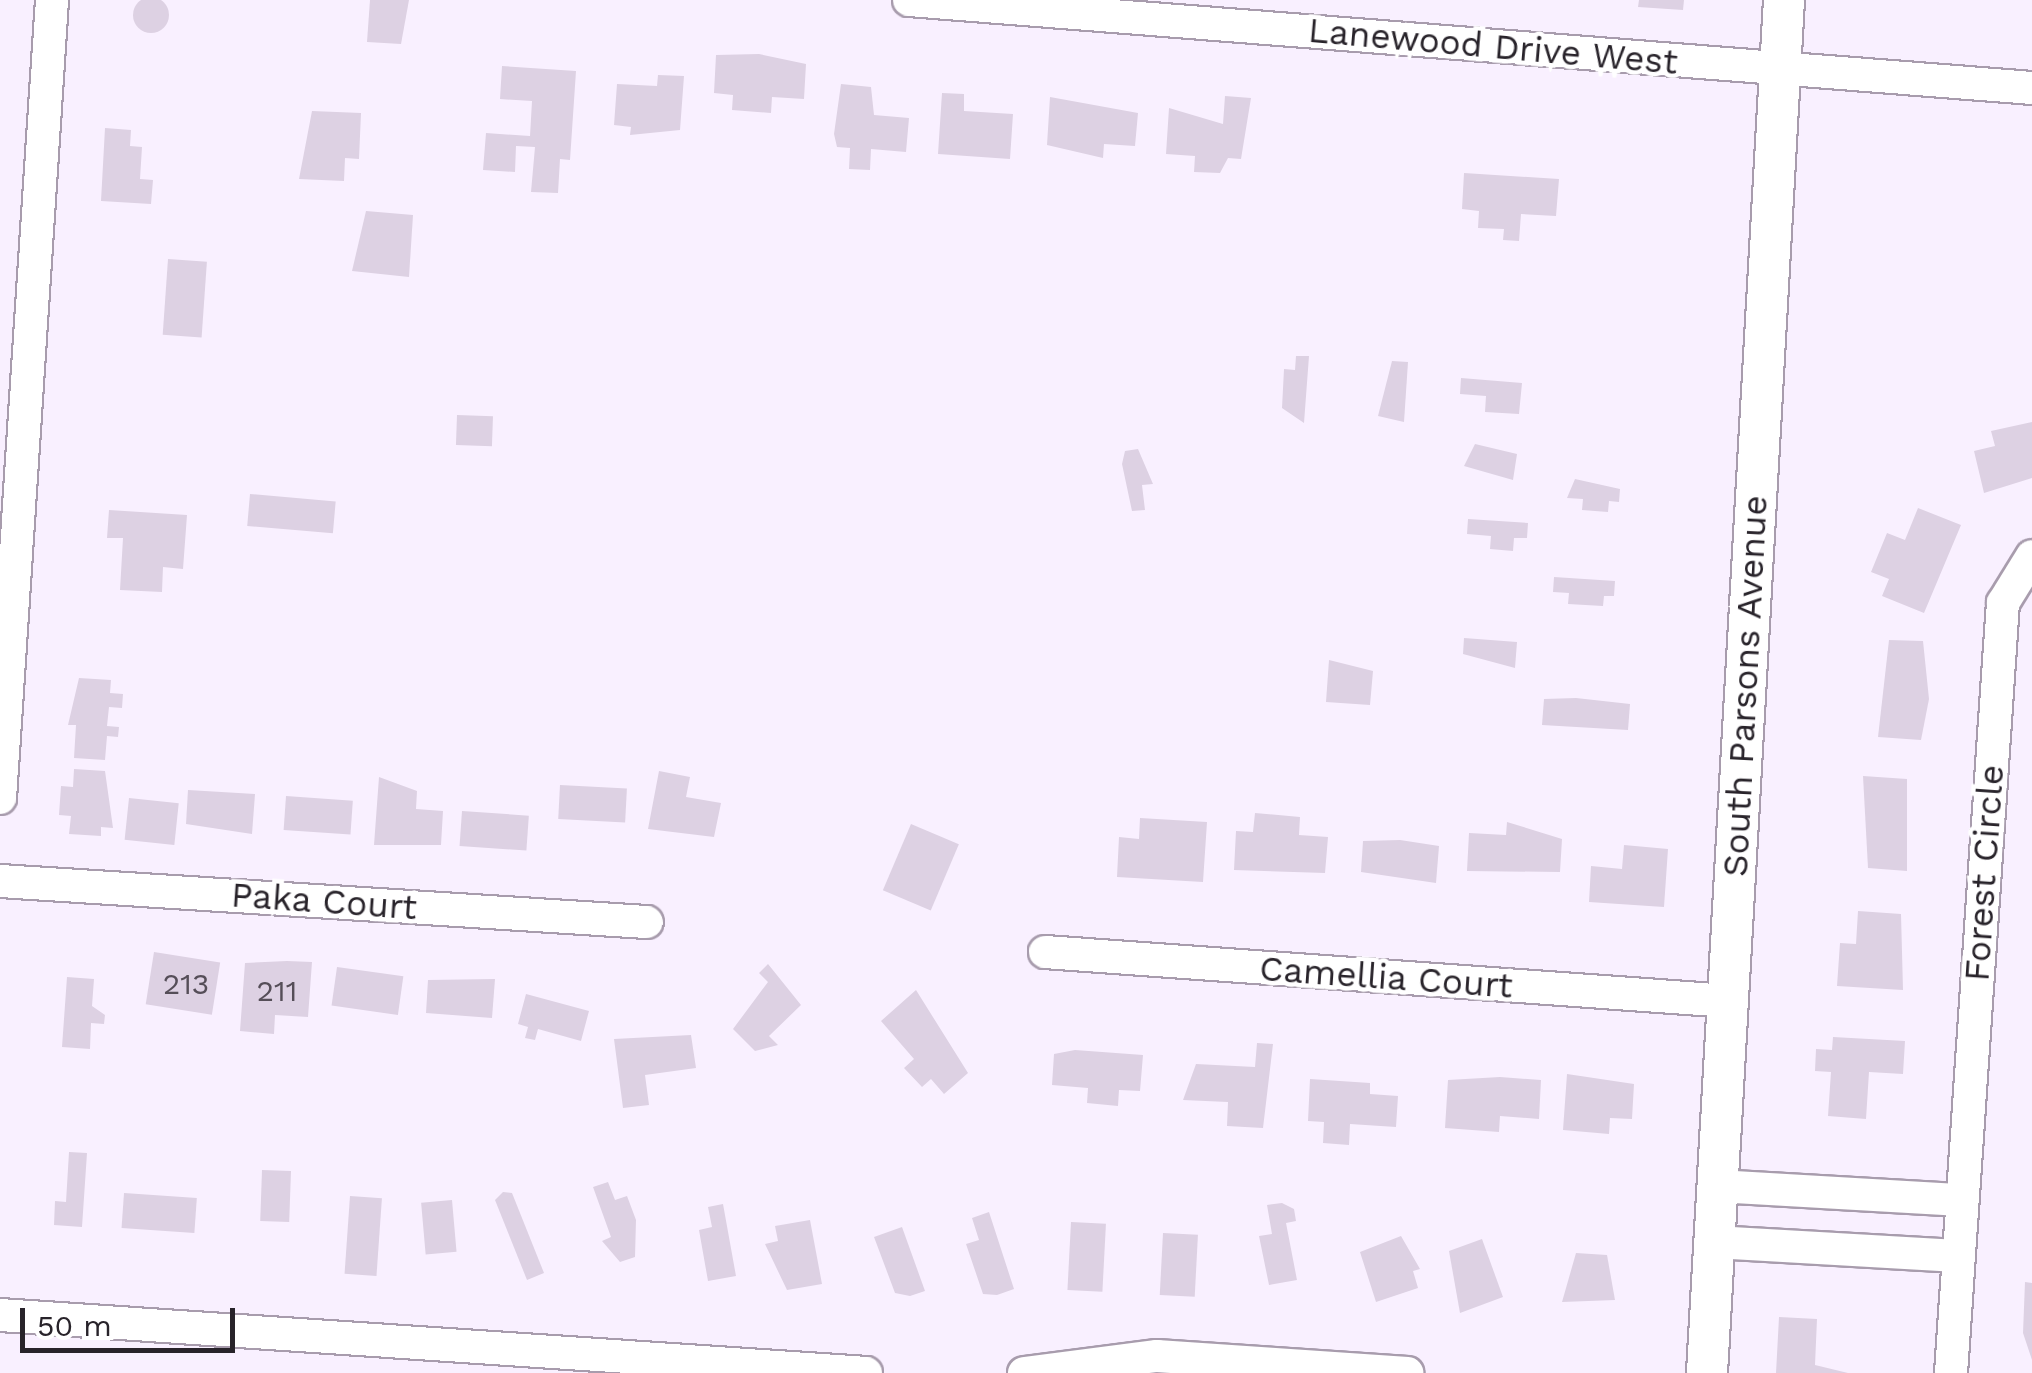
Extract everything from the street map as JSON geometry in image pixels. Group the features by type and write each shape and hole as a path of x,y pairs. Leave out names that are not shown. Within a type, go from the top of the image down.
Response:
{"main road":[{"name":"South Parsons Avenue","path":"1707,1373 1784,0"}],"street":[{"path":"0,798 8,540 52,0"},
{"name":"Lanewood Drive West","path":"909,0 2032,88"},
{"name":"Forest Circle","path":"1951,1373 2003,603 2032,556"},
{"name":"Paka Court","path":"0,880 647,922"},
{"name":"Camellia Court","path":"1045,952 1728,1001"},
{"path":"1717,1186 1962,1200"},
{"path":"1714,1242 1958,1256"},
{"path":"0,1314 866,1373"},
{"path":"1024,1373 1157,1356 1407,1373"}],"building":[{"path":"151,-3 164,2 169,15 164,28 151,33 138,28 133,15 138,2"},
{"path":"370,0 409,0 401,44 367,42"},
{"path":"1639,0 1684,0 1683,10 1638,7"},
{"path":"759,54 806,64 804,99 772,97 771,113 732,110 733,95 714,93 716,55"},
{"path":"502,66 576,71 570,160 560,159 558,193 531,192 535,147 516,146 515,172 483,170 486,133 530,136 532,101 500,99"},
{"path":"658,75 684,76 680,130 630,135 631,127 614,125 617,84 657,86"},
{"path":"841,84 871,87 874,115 909,118 906,152 871,149 870,170 849,169 850,148 837,147 834,134"},
{"path":"942,93 964,94 964,111 1013,114 1010,159 938,154"},
{"path":"1225,96 1251,98 1241,159 1228,158 1220,173 1194,172 1195,156 1166,154 1169,108 1223,124"},
{"path":"1050,97 1138,113 1135,146 1104,144 1103,158 1047,145"},
{"path":"312,111 361,113 359,159 345,158 344,181 299,179"},
{"path":"105,128 131,130 130,146 142,147 140,179 153,180 151,204 101,201"},
{"path":"1464,173 1559,179 1556,216 1521,214 1519,241 1503,240 1504,229 1478,228 1479,211 1462,209"},
{"path":"366,211 413,215 409,277 352,271"},
{"path":"168,259 207,262 202,338 163,335"},
{"path":"1296,356 1309,356 1304,423 1282,408 1284,369 1295,370"},
{"path":"1392,361 1408,362 1404,422 1378,416"},
{"path":"1461,378 1522,383 1519,414 1485,412 1486,396 1460,394"},
{"path":"457,415 493,416 492,446 456,445"},
{"path":"2032,422 2032,478 1984,493 1974,451 1995,446 1991,431"},
{"path":"1475,444 1517,454 1513,480 1464,466"},
{"path":"1138,449 1153,484 1142,485 1145,510 1132,511 1122,464 1125,451"},
{"path":"1575,479 1620,489 1619,502 1609,501 1608,512 1582,510 1583,499 1567,498"},
{"path":"250,494 336,501 333,533 247,526"},
{"path":"1918,508 1961,525 1924,613 1882,596 1889,579 1871,572 1887,533 1905,540"},
{"path":"109,510 187,515 183,569 163,567 162,592 120,590 123,538 107,538"},
{"path":"1468,519 1528,523 1527,538 1514,538 1513,551 1490,549 1491,536 1467,534"},
{"path":"1554,577 1615,581 1614,596 1604,596 1603,606 1568,604 1569,593 1553,592"},
{"path":"1464,638 1517,642 1515,668 1463,654"},
{"path":"1889,640 1923,641 1929,699 1921,740 1878,737"},
{"path":"1329,660 1373,671 1370,705 1326,702"},
{"path":"79,678 111,680 110,693 123,694 122,708 109,707 107,726 119,727 118,737 107,736 105,760 74,758 76,725 68,725"},
{"path":"1544,699 1630,704 1628,730 1542,725"},
{"path":"74,769 105,771 113,828 101,827 101,836 69,834 71,816 59,815 61,786 73,787"},
{"path":"659,771 690,777 686,797 721,803 714,837 648,829"},
{"path":"1863,776 1907,779 1907,871 1868,868"},
{"path":"379,777 417,791 416,809 443,811 441,845 374,845"},
{"path":"560,785 627,789 625,822 558,819"},
{"path":"188,790 255,794 252,834 186,824"},
{"path":"286,796 353,801 350,835 284,830"},
{"path":"129,798 179,803 174,845 125,840"},
{"path":"462,811 529,816 526,851 460,846"},
{"path":"1255,813 1300,817 1299,835 1328,837 1325,873 1234,870 1236,831 1253,832"},
{"path":"1140,818 1207,822 1203,882 1117,877 1119,837 1139,839"},
{"path":"1507,822 1562,839 1560,872 1467,871 1469,833 1506,835"},
{"path":"911,824 959,844 931,911 883,890"},
{"path":"1400,840 1439,846 1436,883 1361,872 1363,841"},
{"path":"1624,845 1668,849 1664,907 1589,902 1591,866 1622,869"},
{"path":"1858,911 1901,914 1903,990 1837,986 1840,943 1856,944"},
{"path":"154,952 220,962 212,1015 146,1004"},
{"path":"312,962 308,1017 275,1015 274,1034 240,1031 245,963"},
{"path":"768,964 801,1005 769,1036 778,1045 755,1051 733,1029 768,982 759,973"},
{"path":"337,967 403,976 398,1015 332,1006"},
{"path":"67,977 94,979 92,1006 105,1015 104,1024 91,1023 90,1049 62,1047"},
{"path":"495,979 492,1018 426,1013 428,980"},
{"path":"916,990 968,1073 944,1094 931,1079 922,1087 904,1068 914,1059 881,1021"},
{"path":"526,994 589,1011 581,1041 538,1029 535,1040 525,1038 528,1027 518,1024"},
{"path":"691,1035 696,1068 645,1075 649,1105 623,1108 614,1039"},
{"path":"1833,1037 1905,1041 1903,1074 1869,1072 1866,1119 1828,1116 1831,1072 1815,1071 1816,1049 1832,1050"},
{"path":"1257,1043 1273,1044 1263,1128 1227,1126 1228,1102 1183,1100 1196,1064 1255,1067"},
{"path":"1075,1050 1143,1055 1140,1091 1119,1090 1118,1106 1087,1103 1088,1088 1052,1085 1054,1054"},
{"path":"1567,1074 1634,1084 1632,1119 1610,1118 1609,1134 1563,1130"},
{"path":"1310,1079 1370,1083 1370,1094 1398,1096 1396,1127 1350,1124 1349,1145 1323,1143 1324,1122 1308,1121"},
{"path":"1448,1080 1541,1080 1539,1119 1500,1116 1499,1132 1445,1128"},
{"path":"69,1152 87,1153 82,1227 54,1225 55,1201 66,1202"},
{"path":"262,1170 291,1171 289,1222 260,1221"},
{"path":"608,1182 615,1200 627,1196 636,1220 635,1257 620,1262 602,1241 611,1237 593,1187"},
{"path":"503,1192 512,1193 544,1273 527,1280 495,1200"},
{"path":"124,1193 197,1198 194,1233 122,1228"},
{"path":"350,1196 382,1198 376,1276 345,1274"},
{"path":"452,1200 457,1252 426,1255 421,1203"},
{"path":"1282,1203 1294,1209 1296,1221 1286,1223 1297,1280 1269,1285 1259,1236 1272,1234 1267,1205"},
{"path":"723,1204 736,1276 708,1281 699,1230 712,1227 708,1207"},
{"path":"989,1212 1014,1289 997,1295 983,1294 966,1244 979,1240 972,1218"},
{"path":"810,1220 822,1284 787,1290 765,1244 778,1241 775,1226"},
{"path":"1071,1222 1106,1224 1102,1292 1067,1290"},
{"path":"902,1227 925,1291 910,1296 895,1293 874,1237"},
{"path":"1163,1233 1198,1235 1195,1297 1160,1295"},
{"path":"1401,1236 1420,1269 1413,1271 1418,1288 1376,1302 1360,1252"},
{"path":"1482,1239 1503,1297 1460,1313 1449,1251"},
{"path":"1576,1253 1607,1255 1615,1300 1562,1302"},
{"path":"2025,1282 2032,1283 2032,1360 2023,1333"},
{"path":"1779,1317 1817,1319 1815,1365 1848,1373 1776,1373"}]}
